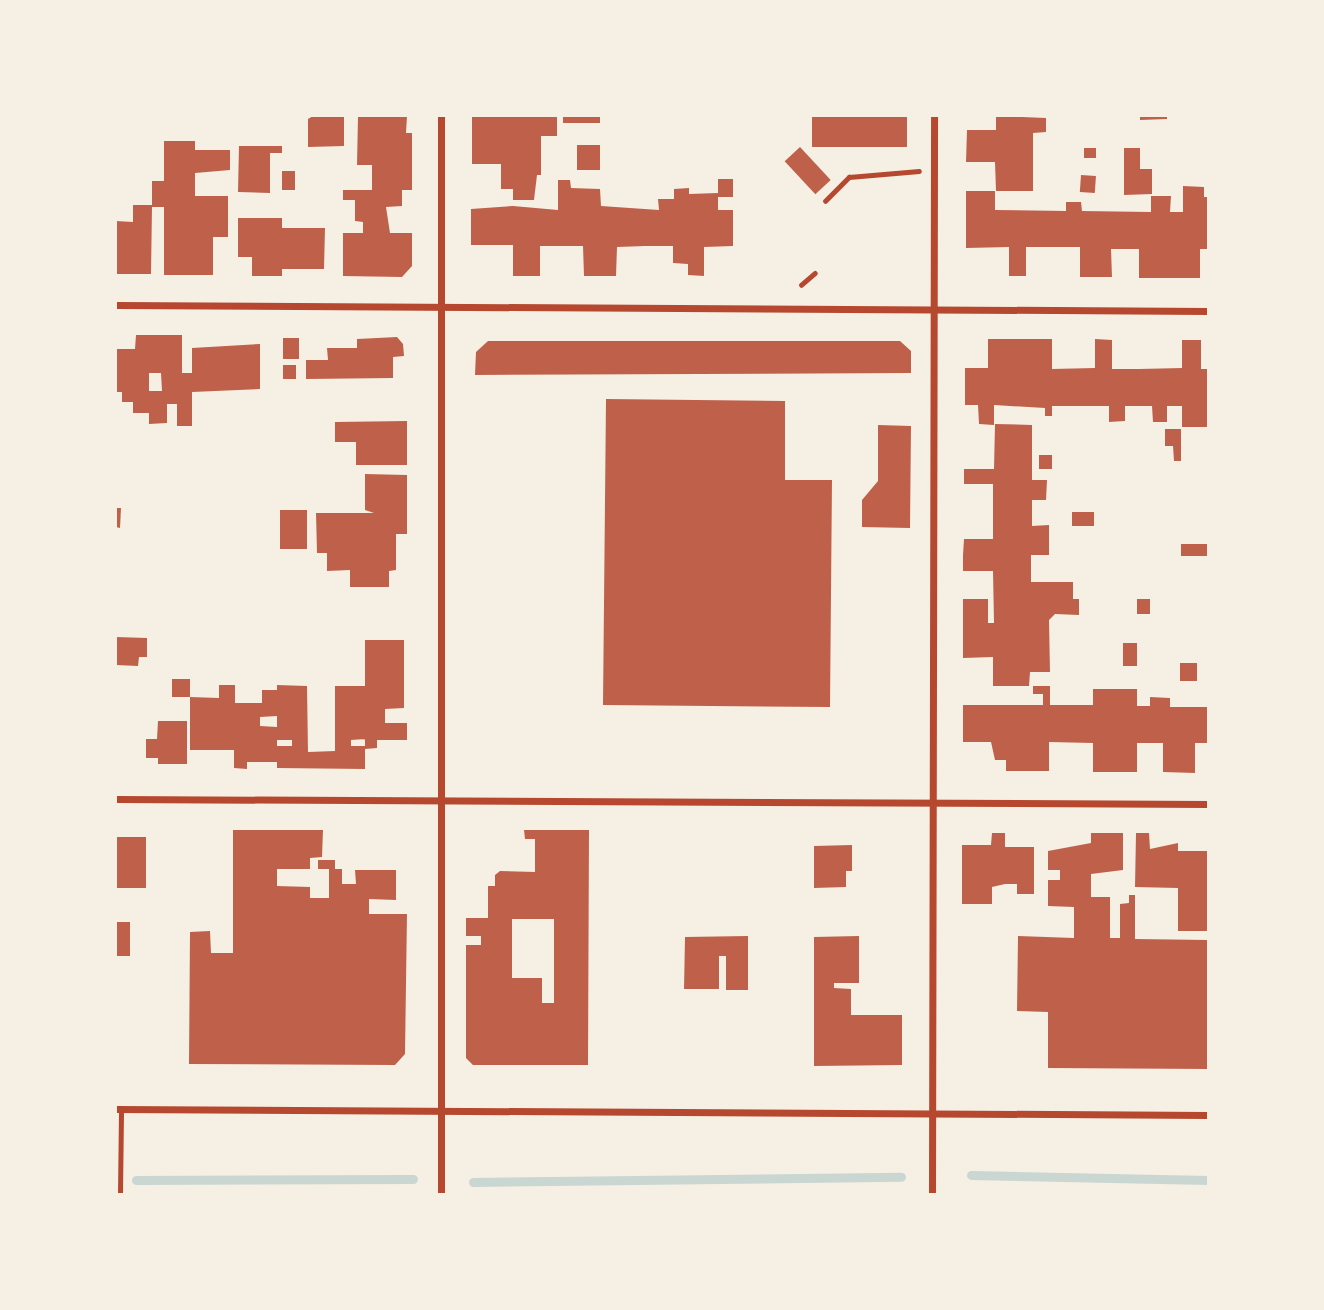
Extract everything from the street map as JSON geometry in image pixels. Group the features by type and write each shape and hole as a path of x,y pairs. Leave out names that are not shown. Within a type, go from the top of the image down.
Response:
{"street":[{"path":"441,116 441,1195"},
{"path":"932,1195 930,802 934,116"},
{"path":"116,305 1209,311"},
{"path":"116,799 443,803 1209,804"},
{"path":"118,1109 1209,1115"}],"lane":[{"path":"118,1109 120,1195"}],"path":[{"path":"825,201 849,177 914,171"},
{"path":"801,285 815,273"}],"building":[{"path":"313,116 344,116 344,146 308,147 308,119"},
{"path":"358,116 407,116 406,133 412,133 412,190 402,190 402,206 386,207 390,233 412,233 412,266 402,277 343,276 343,233 363,233 363,222 355,221 355,200 343,200 343,190 372,190 372,165 357,165"},
{"path":"472,116 557,116 557,136 541,136 541,175 537,175 534,200 513,200 513,189 501,189 501,164 472,164"},
{"path":"563,116 600,116 600,123 563,123"},
{"path":"812,116 907,116 907,147 812,147"},
{"path":"996,116 1046,118 1046,132 1033,133 1033,191 996,191 995,162 966,162 967,130 996,130"},
{"path":"1140,116 1167,116 1167,119 1140,120"},
{"path":"164,141 195,141 195,150 230,150 230,170 195,173 195,196 228,196 228,237 213,237 213,275 164,275 164,207 152,207 151,274 116,274 116,221 133,222 133,205 152,205 152,181 164,181"},
{"path":"577,145 600,145 600,170 577,170"},
{"path":"239,146 282,146 282,153 270,153 270,193 238,192"},
{"path":"800,147 831,180 815,194 785,161"},
{"path":"1084,148 1096,148 1096,158 1084,158"},
{"path":"1124,148 1140,148 1140,169 1152,169 1152,194 1124,195"},
{"path":"282,171 295,171 295,190 282,190"},
{"path":"1081,175 1096,176 1095,193 1080,192"},
{"path":"718,179 733,179 733,197 718,197 718,210 733,210 733,246 704,247 704,276 688,275 688,264 673,263 673,246 617,247 616,276 584,276 583,246 540,246 540,276 513,276 513,245 471,245 471,209 513,206 558,210 558,180 570,180 571,188 600,189 601,206 659,210 658,199 674,199 674,189 689,188 689,194 718,193"},
{"path":"1183,186 1204,187 1204,197 1208,197 1208,249 1200,249 1200,278 1139,278 1139,249 1111,249 1112,277 1080,277 1080,247 1026,247 1026,276 1009,276 1009,247 966,248 966,191 995,191 995,210 1066,211 1066,202 1081,202 1082,211 1151,212 1151,196 1171,196 1170,212 1183,212"},
{"path":"238,218 282,218 282,228 325,228 324,269 282,269 282,276 252,276 252,257 238,257"},
{"path":"136,335 182,335 182,373 192,373 192,348 260,344 260,389 192,392 192,426 177,426 177,404 167,404 167,423 149,424 149,413 133,413 133,402 122,402 122,392 116,392 116,349 135,349","holes":["149,373 161,373 162,391 149,391"]},
{"path":"397,337 403,344 404,356 393,357 393,378 306,379 306,360 328,360 327,348 357,348 357,339"},
{"path":"283,338 299,338 299,359 283,359"},
{"path":"988,339 1052,339 1052,369 1095,368 1095,339 1112,340 1112,369 1182,368 1182,340 1201,340 1201,369 1208,369 1208,427 1182,427 1182,406 1167,406 1167,422 1153,422 1152,406 1125,406 1125,421 1109,422 1109,406 1052,406 1052,416 1045,416 1045,408 994,405 994,425 979,424 978,405 965,405 965,368 988,368"},
{"path":"488,341 900,341 911,351 911,373 475,375 476,352"},
{"path":"283,365 296,365 296,379 283,379"},
{"path":"606,399 785,401 785,480 832,480 830,707 603,705"},
{"path":"407,421 407,465 356,465 356,442 335,442 335,422"},
{"path":"995,424 1032,425 1032,480 1047,480 1046,500 1032,500 1032,526 1049,525 1049,555 1031,555 1031,582 1073,582 1073,599 1079,599 1079,615 1055,614 1049,620 1050,672 1030,672 1029,686 993,686 993,657 963,658 963,599 988,599 988,623 994,623 993,571 963,571 963,555 964,539 993,539 993,484 964,484 964,469 994,469"},
{"path":"878,425 911,426 910,528 862,527 862,500 878,481"},
{"path":"1165,429 1181,429 1181,461 1174,461 1173,446 1165,446"},
{"path":"1039,455 1052,455 1052,469 1039,469"},
{"path":"365,474 407,475 407,534 396,534 396,570 389,571 389,587 350,587 350,570 327,571 327,553 317,553 316,513 374,513 365,510"},
{"path":"116,508 121,508 120,528 116,527"},
{"path":"280,510 307,510 307,549 280,549"},
{"path":"1072,512 1094,512 1094,526 1072,526"},
{"path":"1181,544 1208,544 1208,556 1181,556"},
{"path":"1137,599 1150,599 1150,614 1137,614"},
{"path":"116,637 147,638 147,657 139,657 138,666 116,665"},
{"path":"365,640 404,640 404,708 385,709 385,723 407,723 407,740 377,740 377,748 365,749 365,769 277,768 277,762 247,762 247,769 234,768 234,750 190,750 190,697 219,698 219,685 235,685 235,703 262,703 262,690 277,690 277,685 307,686 308,752 335,751 335,686 365,686","holes":["277,716 277,727 260,726 260,717","365,739 365,746 351,746 351,740","277,740 292,740 292,746 277,746"]},
{"path":"1123,643 1137,643 1137,666 1123,666"},
{"path":"1180,663 1197,663 1197,681 1180,681"},
{"path":"172,679 190,679 190,697 172,697"},
{"path":"1033,686 1050,686 1050,705 1093,705 1093,689 1137,689 1137,706 1150,706 1150,697 1170,698 1170,707 1208,707 1208,743 1195,743 1195,773 1163,772 1163,743 1137,743 1137,772 1093,772 1093,743 1049,742 1049,771 1006,771 1006,760 995,760 991,742 963,742 963,705 1043,705 1043,694 1033,694"},
{"path":"158,721 187,721 187,764 158,764 158,758 146,758 146,739 157,739"},
{"path":"233,830 323,830 322,857 310,858 310,869 277,869 277,886 310,887 310,898 329,898 329,869 318,869 318,860 335,860 335,869 342,869 342,884 356,884 355,870 396,870 396,900 369,899 369,914 407,914 405,1054 395,1065 189,1064 190,932 210,931 211,953 233,953"},
{"path":"524,830 589,830 588,1065 473,1065 466,1058 466,945 481,945 481,936 466,936 466,918 488,918 488,886 495,886 495,875 500,871 535,872 535,839 525,839","holes":["512,919 554,919 554,1003 542,1003 542,978 512,978"]},
{"path":"992,833 1005,833 1005,847 1034,847 1034,894 1017,894 1017,884 1005,884 992,887 992,904 962,904 962,845 991,845"},
{"path":"1091,833 1123,833 1123,870 1091,874 1091,897 1110,897 1110,938 1120,938 1120,904 1129,903 1129,895 1135,895 1135,939 1208,940 1208,1069 1048,1068 1048,1012 1017,1011 1018,936 1074,938 1074,907 1048,906 1048,880 1060,880 1060,870 1048,870 1048,851 1091,843"},
{"path":"1136,833 1149,833 1150,849 1178,843 1178,851 1208,851 1208,931 1178,931 1178,888 1135,887"},
{"path":"116,837 146,837 146,888 116,888"},
{"path":"852,845 852,871 846,871 846,887 814,888 814,846"},
{"path":"116,922 130,922 130,956 116,956"},
{"path":"748,936 748,990 726,990 726,956 719,956 719,989 684,989 685,937"},
{"path":"859,936 859,983 834,983 834,988 851,989 851,1015 902,1015 902,1065 814,1066 814,937"}],"waterway":[{"path":"971,1175 1208,1180"},
{"path":"473,1182 901,1177"},
{"path":"136,1180 413,1179"}]}
